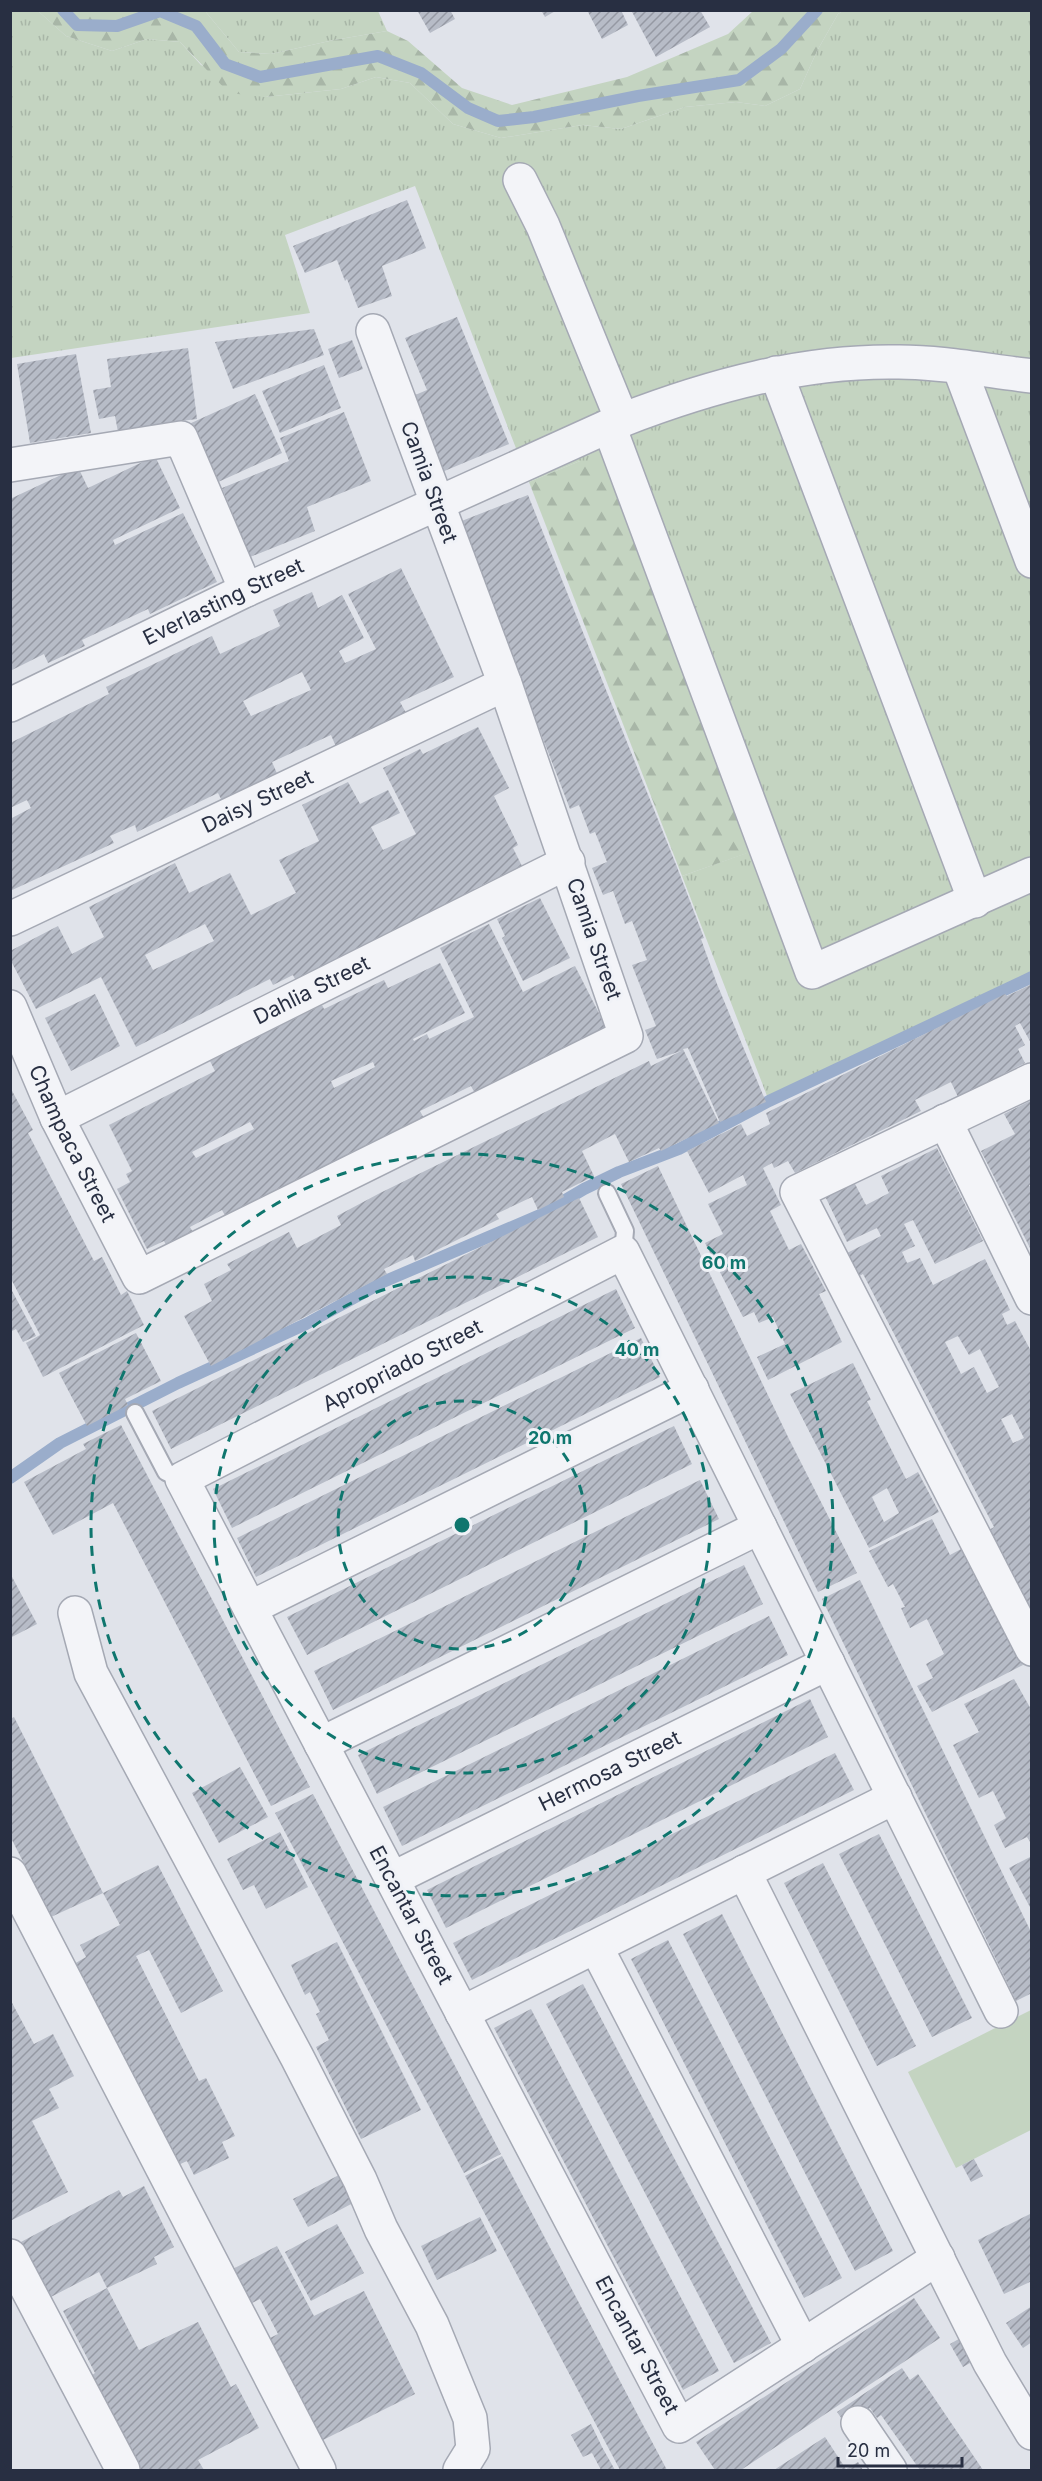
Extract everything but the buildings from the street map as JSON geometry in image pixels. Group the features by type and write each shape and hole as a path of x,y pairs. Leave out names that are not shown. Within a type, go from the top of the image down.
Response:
{"street":[{"path":"520,180 543,226 616,423 812,972 1032,874"},
{"name":"Camia Street","path":"139,1277 626,1036 505,684 373,331"},
{"name":"Everlasting Street","path":"10,705 246,590 436,502 663,404 776,373 830,365 899,362 1032,376"},
{"path":"959,367 1032,561"},
{"path":"776,373 975,901"},
{"path":"10,465 181,438 246,590"},
{"path":"10,481 55,459"},
{"name":"Daisy Street","path":"10,919 505,684"},
{"name":"Dahlia Street","path":"57,1118 568,862"},
{"name":"Champaca Street","path":"10,1007 57,1118 139,1277"},
{"path":"1032,1080 797,1192 1032,1649"},
{"path":"945,1121 1032,1298"},
{"path":"623,1252 1001,2011"},
{"name":"Apropriado Street","path":"182,1479 623,1252"},
{"path":"250,1608 692,1389"},
{"name":"Encantar Street","path":"182,1479 679,2426 803,2346"},
{"path":"321,1744 760,1527"},
{"path":"75,1613 91,1673 297,2057 360,2180 381,2229 432,2325 470,2418 473,2449 460,2470"},
{"name":"Hermosa Street","path":"392,1879 828,1663"},
{"path":"462,2013 895,1797"},
{"path":"744,1872 990,2363 1032,2433"},
{"path":"10,1874 320,2470"},
{"path":"596,1947 803,2346 938,2258"},
{"path":"10,2256 123,2470"},
{"path":"858,2423 890,2470"}],"lane":[{"path":"606,1193 625,1231 623,1252"},
{"name":"Encantar Street","path":"135,1413 166,1472 182,1479"}],"green space":[{"path":"10,11 38,11 66,36 112,51 147,39 180,42 201,65 265,97 341,89 376,77 410,83 453,124 501,138 582,125 621,129 685,107 736,102 765,106 800,89 817,51 838,14 843,11 1031,11 1031,977 769,1101 682,876 755,850 580,461 529,482 415,186 285,235 310,313 11,358"},
{"path":"38,11 205,11 239,52 271,54 387,31 408,41 462,88 512,105 627,77 728,34 753,11 843,11 838,14 817,51 800,89 765,106 736,102 685,107 621,129 582,125 501,138 453,124 410,83 376,77 341,89 265,97 229,93 180,42 147,39 112,51 66,36"},
{"path":"205,11 378,11 387,31 271,54 239,52"},
{"path":"580,461 598,462 613,472 756,850 682,876 529,482"},
{"path":"1031,2010 1031,2130 956,2168 908,2072"}],"waterway":[{"path":"63,10 77,25 117,26 160,11 196,26 225,64 260,77 378,56 421,73 468,108 498,121 534,117 638,96 739,80 781,49 817,10"},
{"path":"10,1478 60,1443 178,1383 306,1324 383,1282 540,1215 584,1189 619,1172 679,1149 769,1101 1032,977"}]}
